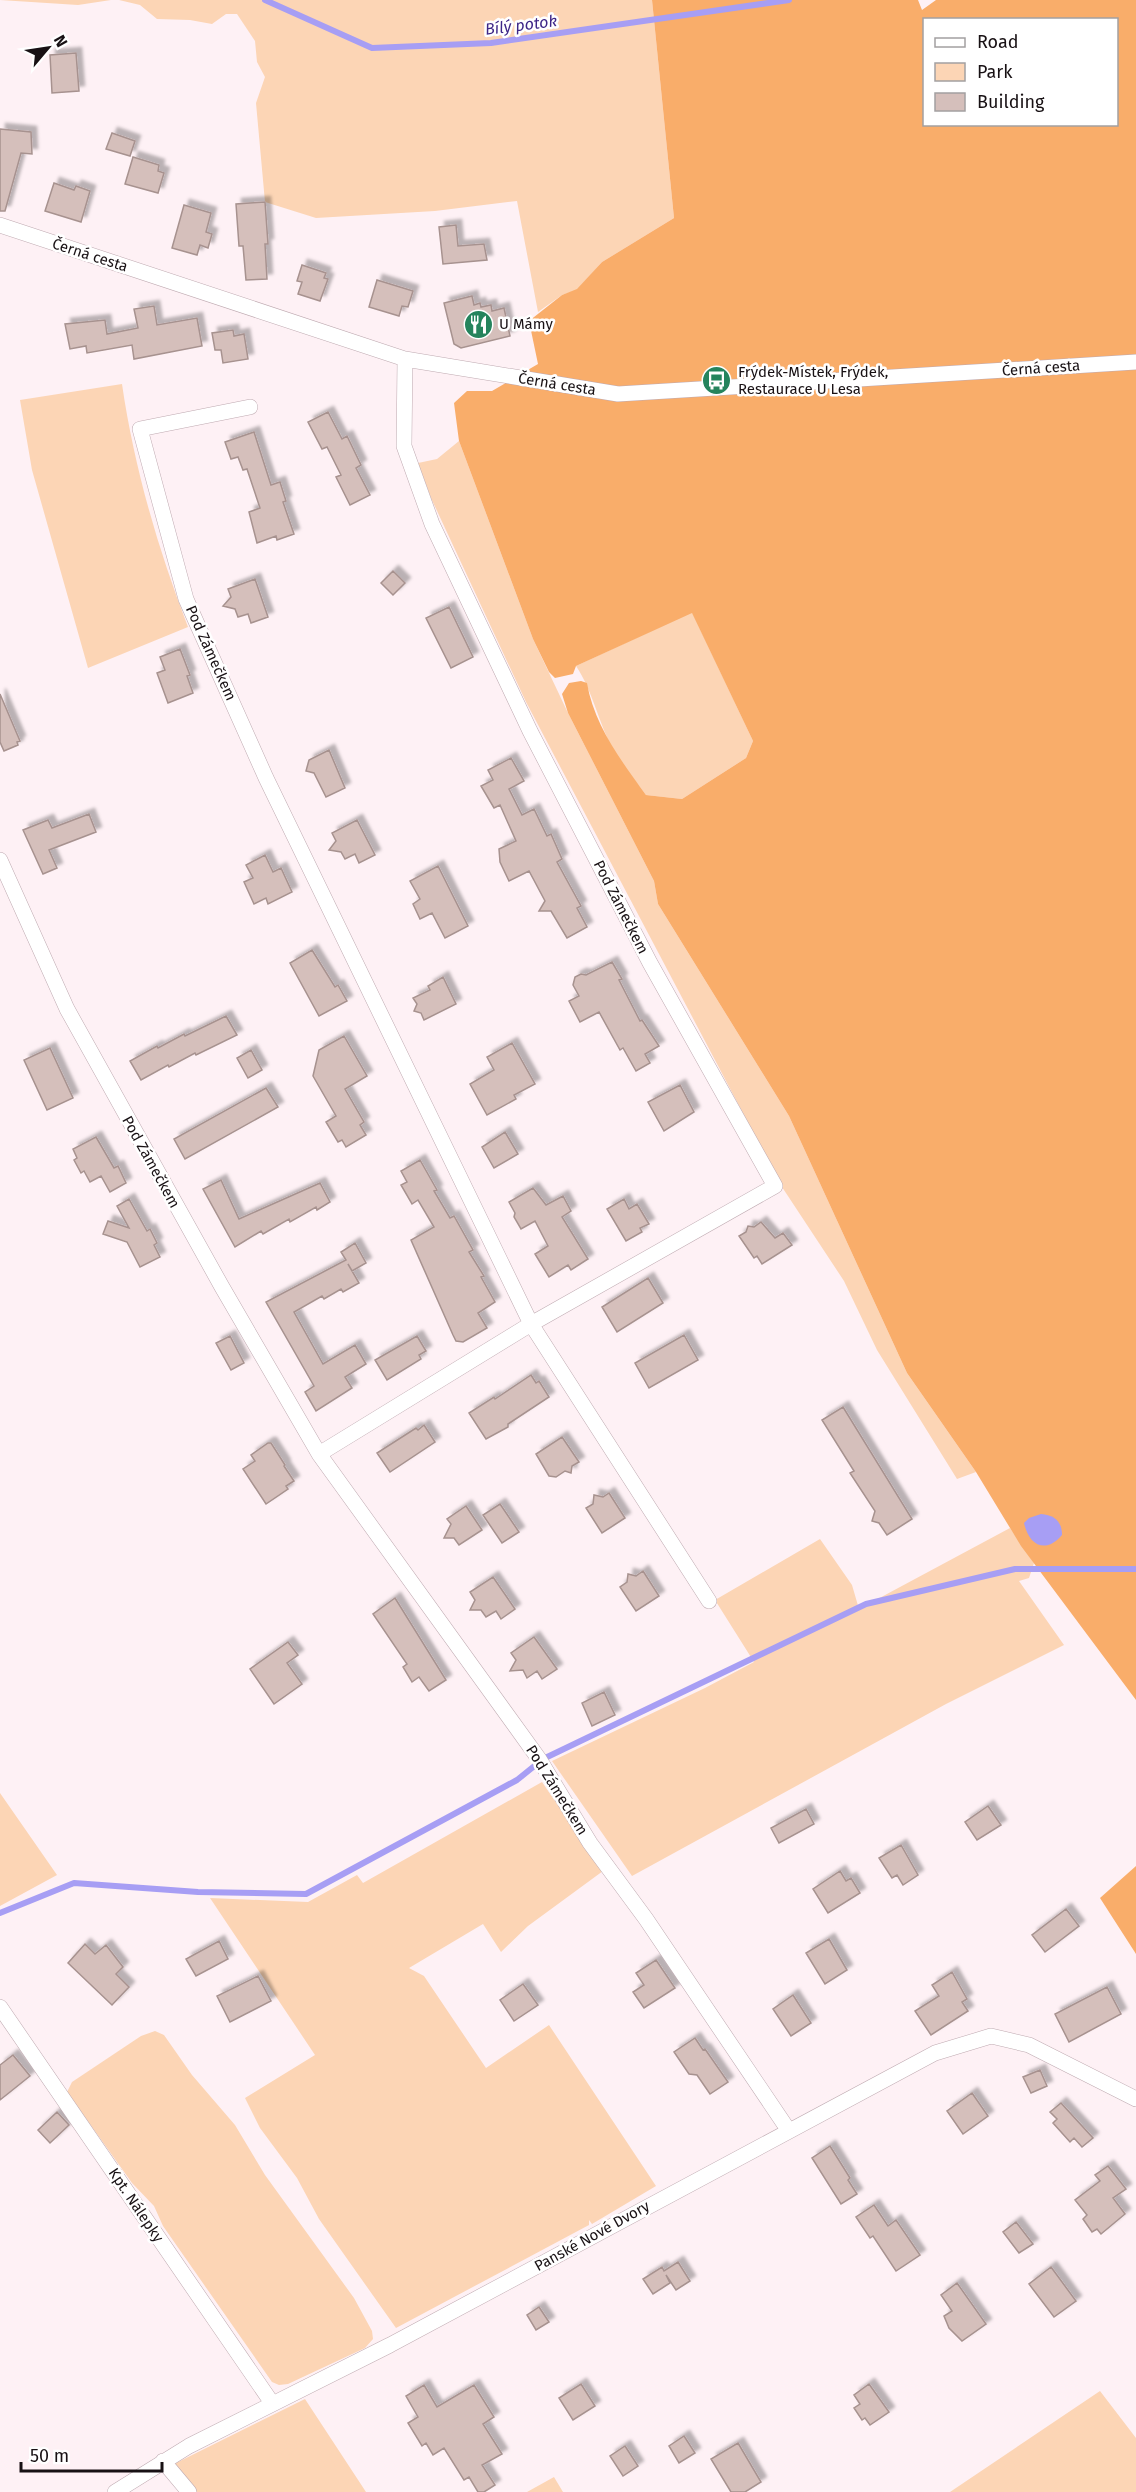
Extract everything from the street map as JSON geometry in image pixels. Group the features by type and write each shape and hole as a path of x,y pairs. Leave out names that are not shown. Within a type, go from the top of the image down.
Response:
{"street":[{"name":"Černá cesta","path":"0,225 405,359 618,394 1136,362"},
{"name":"Pod Zámečkem","path":"320,1454 531,1324 775,1186 650,963 530,731 432,524 404,446 405,359"},
{"name":"Pod Zámečkem","path":"250,407 140,429 186,599 266,778 531,1324 709,1600"},
{"name":"Pod Zámečkem","path":"0,860 67,1009 222,1287 320,1454 540,1761 590,1843 646,1919 789,2131"},
{"name":"Kpt. Nálepky","path":"0,2007 272,2403"},
{"name":"Panské Nové Dvory","path":"115,2492 163,2461 272,2403 390,2345 935,2053 991,2036 1029,2045 1136,2099"},
{"path":"163,2461 189,2492"}],"green space":[{"path":"0,0 111,0 78,5"},
{"path":"119,0 652,0 674,218 602,262 577,290 562,295 538,312 517,201 435,211 316,218 265,202 256,103 265,77 257,62 255,41 237,14 226,14 212,24 190,20 157,19 140,5"},
{"path":"122,384 133,446 148,507 188,627 88,668 32,470 20,400"},
{"path":"459,441 533,639 654,881 658,904 789,1116 907,1373 976,1472 957,1479 877,1350 844,1281 782,1187 526,702 431,498 418,463 437,459"},
{"path":"692,612 753,741 746,758 682,799 646,795 613,749 587,686 576,666"},
{"path":"1010,1528 1034,1563 1029,1578 1019,1581 1064,1645 946,1704 632,1876 552,1761 754,1662 715,1600 820,1539 852,1585 859,1609"},
{"path":"542,1782 603,1871 528,1926 501,1952 483,1924 409,1968 424,1976 486,2068 549,2025 656,2186 592,2224 589,2220 589,2225 396,2328 319,2219 297,2178 260,2128 245,2098 315,2055 210,1898 308,1902 357,1875 363,1883"},
{"path":"0,1793 57,1875 0,1906"},
{"path":"155,2031 164,2035 192,2075 235,2125 265,2175 354,2298 372,2331 373,2339 365,2348 288,2384 279,2385 272,2382 163,2226 154,2206 132,2183 67,2092 72,2082 141,2036"},
{"path":"1100,2391 1136,2438 1136,2492 950,2492"},
{"path":"305,2399 366,2492 189,2492 168,2467"},
{"path":"554,2477 563,2492 527,2492"}],"shaded area":[{"path":"652,0 918,0 922,10 936,0 1136,0 1136,1700 1021,1546 976,1472 907,1373 789,1116 658,904 654,881 568,713 562,694 569,683 581,681 587,683 602,728 646,795 682,799 746,758 753,741 692,613 576,666 573,674 555,678 549,672 533,639 459,441 454,403 467,391 492,391 538,364 529,321 562,295 577,289 602,262 674,218"},
{"path":"1041,1514 1057,1520 1062,1530 1062,1535 1056,1541 1044,1546 1034,1542 1026,1531 1024,1523 1029,1518"},
{"path":"1136,1866 1136,1954 1100,1898"}],"building":[{"path":"76,53 79,91 52,93 50,55"},
{"path":"0,129 31,132 32,154 21,153 5,211 0,211"},
{"path":"112,133 135,141 130,156 106,149"},
{"path":"133,157 159,165 158,171 164,173 158,193 125,184"},
{"path":"54,183 74,190 76,186 90,191 81,222 45,211"},
{"path":"265,202 268,244 265,244 267,279 246,280 243,246 239,246 236,204"},
{"path":"184,205 211,213 206,232 212,234 208,248 200,245 197,255 172,248"},
{"path":"456,225 458,246 484,244 487,260 443,264 439,227"},
{"path":"302,265 326,273 324,278 328,279 320,301 298,294 302,282 297,281"},
{"path":"377,280 413,291 408,307 402,306 399,316 369,307"},
{"name":"U Mámy","path":"472,296 474,305 480,303 481,307 491,305 492,311 504,308 510,336 461,348 454,344 444,303"},
{"path":"154,306 157,325 197,318 202,346 134,359 132,345 87,353 86,346 70,349 65,324 105,320 107,334 138,328 134,309"},
{"path":"233,330 234,336 244,334 248,359 223,363 221,350 215,350 212,333"},
{"path":"328,412 342,439 347,436 361,465 356,468 370,495 350,505 336,477 341,475 327,447 322,449 308,422"},
{"path":"254,432 271,485 280,482 286,501 283,502 294,534 277,540 276,536 257,543 249,512 260,508 247,469 243,470 238,457 231,459 225,442"},
{"path":"393,571 405,583 393,595 381,583"},
{"path":"255,579 268,617 251,623 248,614 238,617 235,609 223,606 231,597 228,589"},
{"path":"449,607 473,657 451,668 426,618"},
{"path":"180,649 190,675 187,676 193,693 168,703 157,673 165,670 160,657"},
{"path":"0,694 20,741 17,742 18,745 4,751 0,742"},
{"path":"329,750 345,788 326,797 314,773 306,771 309,760"},
{"path":"511,758 524,781 509,789 522,815 534,809 547,836 551,834 562,859 557,862 581,906 577,908 587,927 567,938 551,911 539,911 545,901 529,871 509,881 500,862 499,849 516,841 500,805 494,808 481,786 493,780 488,770"},
{"path":"89,814 96,832 49,850 57,868 43,874 23,830 48,820 52,828"},
{"path":"357,820 375,855 359,863 355,854 345,859 341,852 329,850 336,841 332,833"},
{"path":"265,855 273,872 281,868 292,892 268,904 266,898 254,904 244,882 253,878 246,865"},
{"path":"438,866 468,926 445,938 432,913 420,919 413,904 420,899 410,881"},
{"path":"312,950 335,987 338,985 347,1001 319,1016 290,963"},
{"path":"612,962 640,1021 642,1020 659,1046 645,1054 650,1063 636,1071 623,1048 620,1050 599,1012 580,1022 569,1001 579,996 573,985 575,977 581,974 586,975"},
{"path":"443,977 456,1004 424,1020 421,1013 414,1011 417,1004 413,998 430,990 428,986"},
{"path":"226,1016 237,1035 169,1067 168,1065 141,1080 130,1061 157,1046 158,1048"},
{"path":"344,1036 367,1076 345,1089 364,1122 360,1125 366,1135 346,1147 342,1140 338,1142 326,1122 336,1116 313,1076 319,1050"},
{"path":"512,1043 535,1084 514,1095 516,1099 487,1115 470,1084 494,1070 487,1057"},
{"path":"50,1048 73,1098 47,1110 24,1060"},
{"path":"251,1050 262,1070 248,1078 237,1058"},
{"path":"680,1085 694,1112 664,1131 648,1102"},
{"path":"266,1088 278,1107 185,1159 174,1139"},
{"path":"505,1132 518,1154 494,1168 482,1147"},
{"path":"96,1137 114,1168 118,1166 126,1183 110,1192 101,1176 90,1182 84,1171 81,1173 74,1160 77,1158 73,1149"},
{"path":"420,1160 437,1190 434,1191 450,1218 454,1216 473,1250 469,1252 484,1276 481,1277 495,1302 478,1313 487,1328 463,1342 456,1341 411,1240 434,1227 418,1200 412,1204 401,1185 407,1182 401,1171"},
{"path":"221,1180 239,1219 320,1183 330,1202 290,1222 289,1219 263,1234 261,1231 235,1247 203,1189"},
{"path":"533,1188 546,1205 563,1196 571,1211 562,1217 588,1259 571,1270 568,1265 549,1277 535,1254 548,1246 535,1221 521,1229 509,1202"},
{"path":"129,1199 147,1231 150,1229 157,1243 154,1245 160,1257 140,1267 127,1242 103,1234 108,1221 129,1228 117,1206"},
{"path":"624,1199 629,1209 637,1204 649,1224 640,1228 642,1232 626,1241 607,1209"},
{"path":"761,1222 775,1238 783,1233 792,1245 762,1264 757,1256 754,1258 739,1236 746,1232 748,1226 754,1227"},
{"path":"355,1243 366,1263 352,1271 359,1283 343,1292 341,1289 324,1299 322,1296 294,1312 323,1364 355,1345 366,1364 345,1377 352,1388 316,1411 305,1392 314,1386 266,1302 346,1260 341,1252"},
{"path":"648,1278 663,1303 617,1332 602,1307"},
{"path":"684,1335 698,1360 649,1388 635,1363"},
{"path":"230,1336 244,1363 231,1370 216,1343"},
{"path":"417,1336 426,1351 419,1355 421,1359 387,1380 375,1360"},
{"path":"531,1375 536,1383 539,1381 549,1397 508,1424 508,1427 486,1439 469,1413"},
{"path":"843,1407 912,1519 887,1535 879,1523 872,1521 875,1511 850,1473 854,1471 822,1420"},
{"path":"424,1425 435,1442 390,1472 377,1453"},
{"path":"562,1437 579,1462 572,1466 571,1473 565,1471 556,1477 549,1476 536,1454"},
{"path":"271,1443 294,1481 286,1486 288,1489 266,1504 243,1469 255,1461 251,1455"},
{"path":"609,1493 625,1518 602,1533 586,1508 593,1504 594,1495 603,1497"},
{"path":"500,1504 519,1532 502,1543 483,1515"},
{"path":"466,1506 482,1530 459,1545 454,1538 444,1538 451,1524 447,1519"},
{"path":"643,1571 659,1596 636,1611 620,1587 627,1582 628,1574 636,1576"},
{"path":"493,1577 515,1609 501,1619 496,1611 486,1617 481,1610 470,1610 475,1600 470,1592"},
{"path":"395,1598 446,1680 429,1691 419,1677 412,1682 403,1667 407,1664 373,1614"},
{"path":"534,1637 557,1669 542,1679 537,1671 527,1678 523,1670 510,1671 516,1660 511,1653"},
{"path":"288,1642 298,1655 287,1663 302,1684 274,1704 250,1669"},
{"path":"604,1692 615,1715 592,1726 582,1703"},
{"path":"988,1806 1001,1825 977,1840 965,1822"},
{"path":"806,1809 814,1824 779,1843 771,1828"},
{"path":"901,1845 918,1875 903,1885 897,1875 892,1878 879,1858"},
{"path":"840,1871 846,1881 851,1878 860,1893 828,1913 813,1889"},
{"path":"1066,1909 1079,1926 1045,1952 1032,1935"},
{"path":"829,1939 847,1970 825,1984 806,1953"},
{"path":"219,1941 228,1959 196,1976 186,1959"},
{"path":"85,1944 95,1954 106,1945 123,1967 116,1974 129,1987 112,2005 68,1963"},
{"path":"656,1960 675,1988 644,2008 633,1992 644,1985 636,1973"},
{"path":"952,1972 967,1999 962,2002 968,2011 931,2035 915,2011 939,1996 932,1985"},
{"path":"258,1976 271,2001 230,2022 217,1996"},
{"path":"523,1984 538,2005 514,2021 500,2000"},
{"path":"1107,1987 1121,2014 1069,2042 1055,2014"},
{"path":"793,1995 811,2023 791,2036 773,2009"},
{"path":"695,2038 728,2082 710,2094 697,2075 689,2074 674,2052"},
{"path":"13,2055 30,2076 0,2100 0,2065"},
{"path":"1040,2070 1047,2086 1031,2093 1023,2077"},
{"path":"972,2093 988,2116 963,2134 947,2111"},
{"path":"1061,2103 1093,2138 1082,2147 1074,2138 1070,2142 1053,2123 1057,2119 1050,2112"},
{"path":"57,2112 69,2125 50,2143 38,2130"},
{"path":"830,2146 857,2194 841,2204 812,2158"},
{"path":"1108,2166 1126,2189 1113,2198 1125,2214 1101,2234 1097,2229 1092,2232 1083,2219 1087,2215 1075,2200 1100,2181 1095,2175"},
{"path":"874,2205 888,2226 896,2220 920,2255 896,2271 873,2236 870,2238 856,2217"},
{"path":"1016,2222 1033,2244 1019,2253 1003,2232"},
{"path":"678,2262 690,2281 676,2290 666,2275 670,2283 653,2294 643,2279 662,2267 664,2271"},
{"path":"1051,2267 1076,2301 1054,2317 1029,2284"},
{"path":"957,2283 986,2324 962,2341 949,2328 944,2316 952,2311 941,2295"},
{"path":"539,2307 549,2322 536,2330 527,2315"},
{"path":"581,2384 595,2406 573,2420 559,2398"},
{"path":"869,2384 889,2412 870,2425 865,2418 862,2420 854,2408 860,2404 854,2395"},
{"path":"424,2385 437,2407 474,2385 494,2417 483,2424 502,2454 482,2465 495,2485 484,2492 478,2492 469,2477 464,2480 444,2448 433,2455 426,2443 422,2446 408,2423 418,2417 406,2396"},
{"path":"684,2436 695,2453 679,2463 669,2446"},
{"path":"738,2443 761,2482 745,2492 731,2492 711,2459"},
{"path":"625,2446 638,2466 623,2476 610,2456"}],"waterway":[{"name":"Bílý potok","path":"265,0 372,48 491,43 789,0"},
{"path":"0,1913 74,1883 198,1892 306,1894 517,1780 543,1759 866,1604 1015,1569 1136,1569"}],"place":[{"name":"U Mámy","path":"478,324"},
{"name":"Frýdek-Místek, Frýdek, Restaurace U Lesa","path":"717,381"}]}
